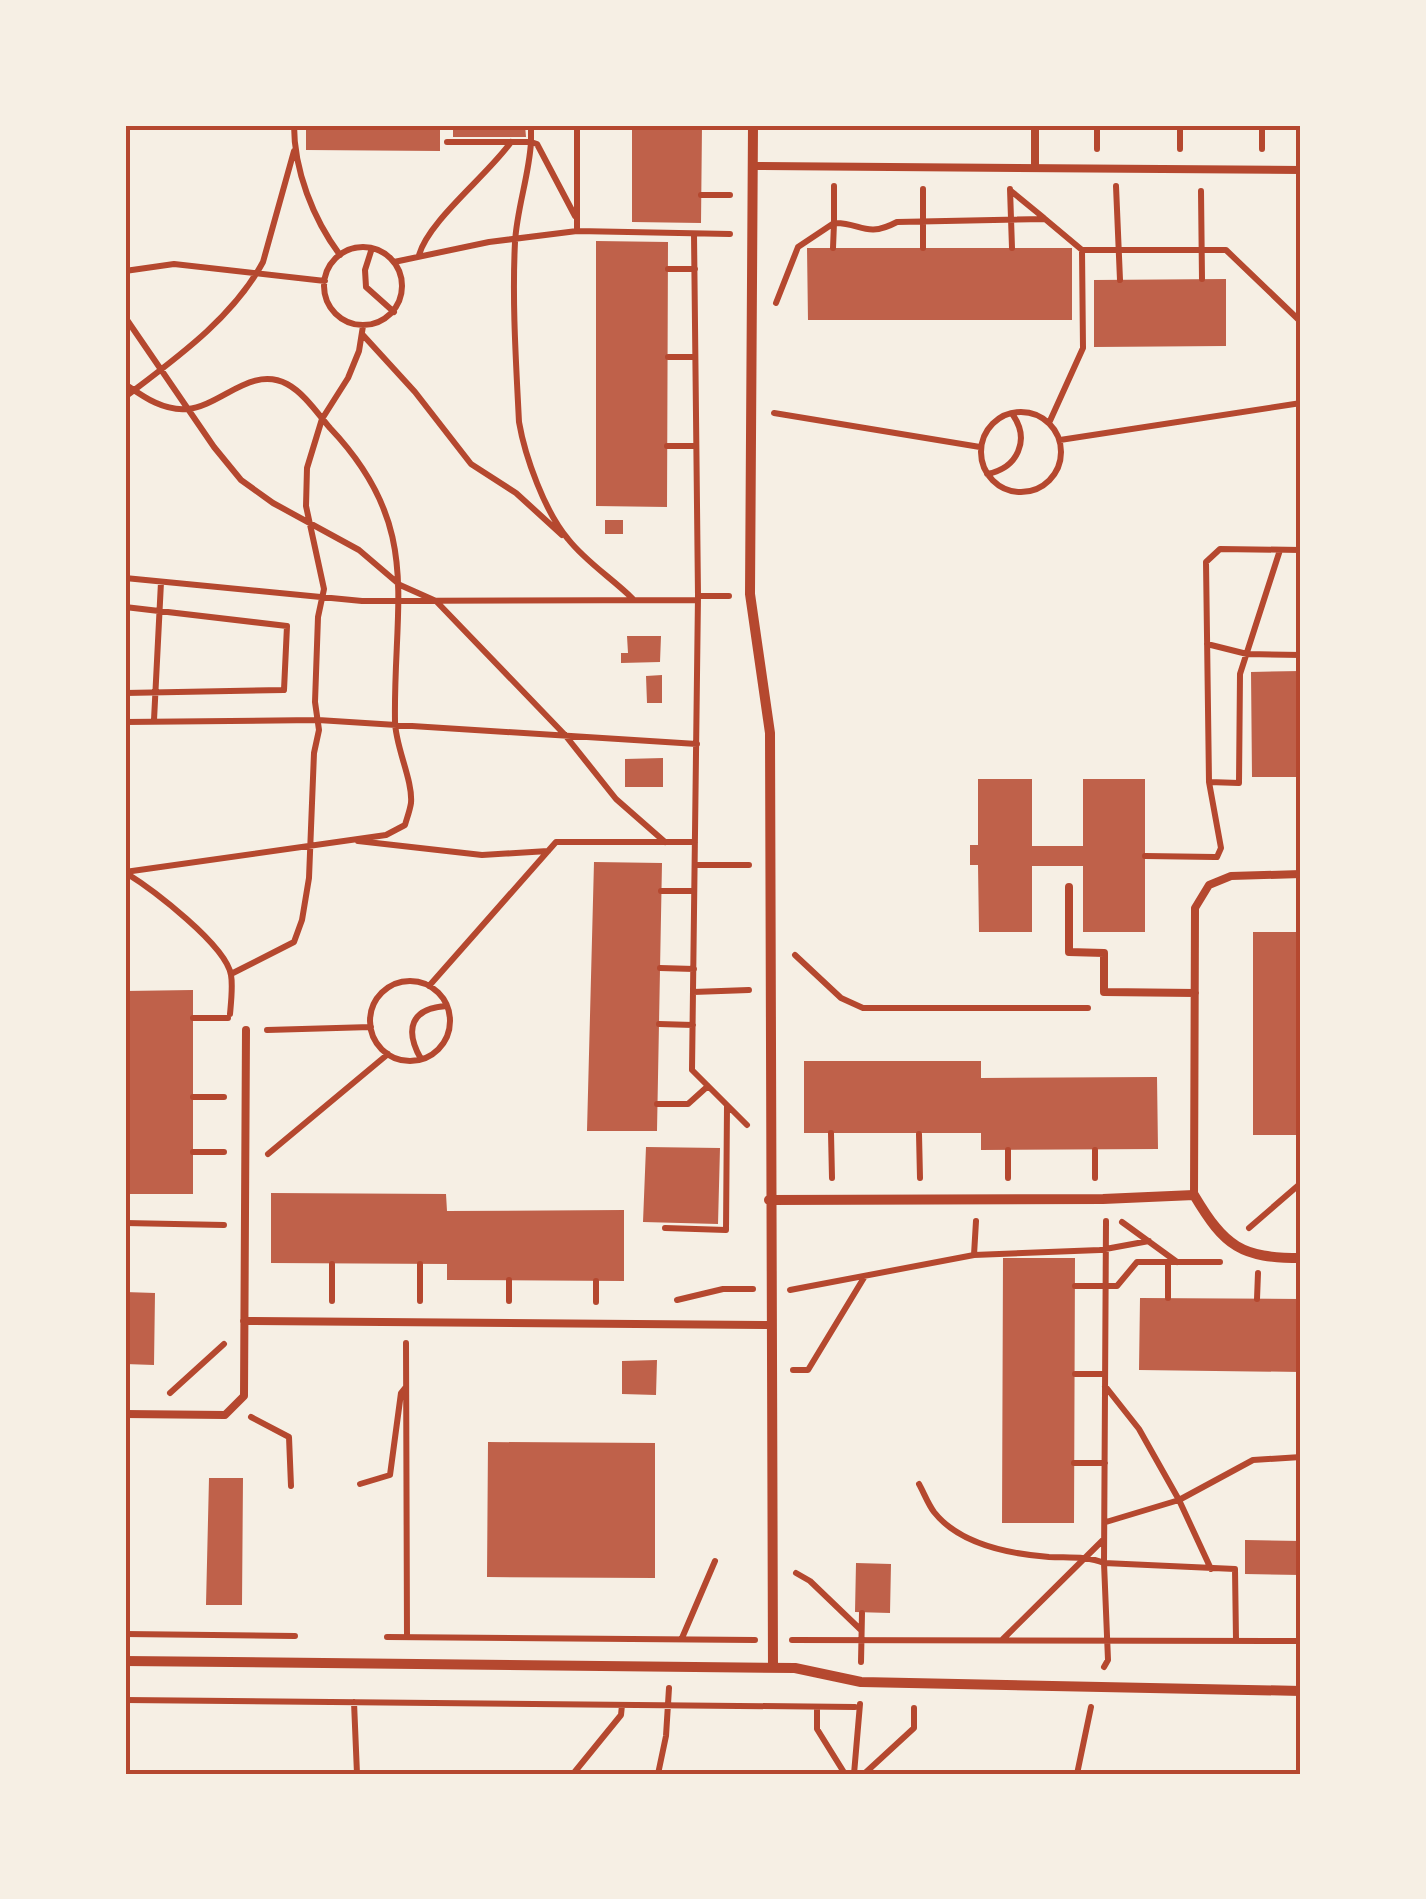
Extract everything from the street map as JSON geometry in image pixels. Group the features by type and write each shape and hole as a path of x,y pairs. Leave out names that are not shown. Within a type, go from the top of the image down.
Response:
{"street":[{"path":"753,125 750,594 770,733 772,1668"},
{"path":"769,1200 1194,1195 1212,1224 1239,1248 1258,1257 1301,1258"},
{"path":"125,1661 795,1668 860,1682 1301,1691"}],"lane":[{"path":"1035,125 1036,168"},
{"path":"752,166 1301,170"},
{"path":"1194,1195 1195,908 1209,885 1232,876 1301,874"},
{"path":"1069,887 1070,952 1104,953 1104,992 1195,993"},
{"path":"125,1414 224,1415 244,1396 246,1030"},
{"path":"244,1321 770,1325"}],"path":[{"path":"125,397 209,330 256,276 294,151 294,125"},
{"path":"530,125 529,166 515,238 519,422 535,478 567,538"},
{"path":"577,125 577,231"},
{"path":"1097,125 1097,154"},
{"path":"1180,125 1180,154"},
{"path":"1262,125 1262,155"},
{"path":"446,142 537,144 576,218"},
{"path":"419,255 422,245 443,219 511,142"},
{"path":"294,151 311,202 340,255"},
{"path":"833,248 834,166"},
{"path":"922,166 923,248"},
{"path":"1115,166 1120,280"},
{"path":"1008,168 1012,248"},
{"path":"1201,171 1202,279"},
{"path":"1010,189 1082,250 1226,250 1301,322"},
{"path":"702,195 736,195"},
{"path":"752,322 776,302 798,247 834,222 846,222 856,230 883,230 897,222 1045,219"},
{"path":"394,262 515,238 577,231 752,234"},
{"path":"694,234 698,600 692,1070 770,1147"},
{"path":"372,248 365,283 376,300 394,312"},
{"path":"232,974 297,938 312,844 318,617 323,599 321,562 309,524 307,468 322,419 348,378 363,330 394,312 402,288 394,262 372,248 340,255 329,267 324,281 332,310 363,330 470,464 516,493 634,600"},
{"path":"1049,423 1083,348 1082,250"},
{"path":"125,271 174,264 324,281"},
{"path":"668,269 694,269"},
{"path":"125,317 241,480 272,503 332,532 400,585 436,602 566,735 616,799 665,842"},
{"path":"668,357 695,357"},
{"path":"125,384 162,406 188,409 252,382 287,384 322,419 369,477 391,524 400,585 394,725 412,800 405,825 386,835 125,872"},
{"path":"1060,440 1301,403"},
{"path":"752,410 980,447"},
{"path":"987,474 1006,467 1019,452 1021,431 1012,414"},
{"path":"1012,414 1038,415 1060,440 1058,469 1037,489 1009,491 987,474 980,447 988,428 1012,414"},
{"path":"667,446 695,446"},
{"path":"1220,848 1208,782 1206,562 1220,550 1301,550"},
{"path":"1208,782 1239,783 1240,674 1280,550"},
{"path":"125,578 323,599 400,602 698,600"},
{"path":"154,720 161,582"},
{"path":"125,607 287,626 284,690 125,693"},
{"path":"1207,644 1247,654 1301,655"},
{"path":"125,722 318,720 697,744"},
{"path":"352,840 482,855 548,851"},
{"path":"429,986 560,840 695,842"},
{"path":"1145,856 1181,856"},
{"path":"695,865 756,864"},
{"path":"125,872 191,922 232,974 231,1008"},
{"path":"661,890 694,891"},
{"path":"770,937 841,998 863,1008 1107,1008"},
{"path":"660,968 694,969"},
{"path":"406,981 429,986 448,1006 450,1022 444,1039 421,1059 407,1061 388,1054 380,1047 371,1027 374,1005 387,990 406,981"},
{"path":"694,992 755,990"},
{"path":"421,1059 411,1036 415,1020 428,1008 448,1006"},
{"path":"193,1018 230,1018"},
{"path":"659,1024 693,1025"},
{"path":"246,1030 371,1027"},
{"path":"245,1164 256,1163 388,1054"},
{"path":"657,1104 688,1104 708,1086"},
{"path":"193,1098 230,1097"},
{"path":"665,1228 726,1230 727,1105"},
{"path":"831,1133 832,1184"},
{"path":"919,1134 920,1185"},
{"path":"1008,1150 1008,1184"},
{"path":"1095,1184 1096,1150"},
{"path":"193,1152 230,1152"},
{"path":"1075,1286 1116,1286 1136,1262 1235,1262 1244,1232 1301,1183"},
{"path":"974,1254 977,1198"},
{"path":"1104,1212 1173,1263"},
{"path":"125,1222 245,1225"},
{"path":"672,1303 723,1289 798,1290 974,1254 1108,1248 1149,1242"},
{"path":"1076,1774 1094,1688 1108,1660 1104,1563 1108,1248"},
{"path":"1168,1298 1173,1263"},
{"path":"332,1264 332,1322"},
{"path":"420,1264 420,1322"},
{"path":"770,1370 808,1370 865,1276"},
{"path":"406,1322 407,1637 1301,1641"},
{"path":"126,1364 126,1400"},
{"path":"1075,1374 1105,1374"},
{"path":"1105,1386 1139,1429 1211,1569"},
{"path":"360,1484 390,1475 401,1393 406,1387"},
{"path":"234,1406 289,1437 291,1486"},
{"path":"1105,1522 1178,1500 1254,1460 1301,1457"},
{"path":"1074,1463 1105,1463"},
{"path":"919,1484 934,1511 960,1536 1004,1550 1104,1563 1235,1569 1236,1640"},
{"path":"1001,1640 1105,1538"},
{"path":"771,1558 810,1581 862,1631"},
{"path":"672,1654 714,1562"},
{"path":"125,1700 878,1707"},
{"path":"354,1702 356,1774"},
{"path":"573,1774 622,1716 622,1705"},
{"path":"658,1774 666,1736 666,1705"},
{"path":"817,1707 817,1729 846,1774"},
{"path":"854,1774 860,1707"},
{"path":"864,1774 914,1728 914,1708 896,1708"},
{"path":"1071,1710 1110,1711"}],"building":[{"path":"306,125 440,125 440,151 306,150"},
{"path":"453,125 525,125 526,137 453,137"},
{"path":"632,125 702,125 701,223 632,222"},
{"path":"596,241 668,242 667,507 596,506"},
{"path":"807,248 1072,248 1072,320 808,320"},
{"path":"1226,279 1226,346 1094,347 1094,280"},
{"path":"605,520 623,520 623,534 605,534"},
{"path":"627,636 661,636 660,662 621,663 621,653 628,653"},
{"path":"1301,671 1301,777 1252,777 1251,672"},
{"path":"662,675 662,703 647,703 646,676"},
{"path":"663,758 663,787 625,787 625,759"},
{"path":"978,779 1032,779 1032,846 1083,846 1083,779 1145,779 1145,932 1083,932 1083,866 1032,866 1032,932 979,932 978,865 970,865 970,845 978,845"},
{"path":"594,862 662,863 657,1131 587,1131"},
{"path":"1253,932 1301,932 1301,1135 1253,1135"},
{"path":"193,990 193,1194 125,1194 125,991"},
{"path":"804,1061 981,1061 981,1078 1157,1077 1158,1149 981,1150 981,1133 804,1133"},
{"path":"646,1147 720,1148 718,1224 643,1222"},
{"path":"271,1193 446,1194 447,1211 624,1210 624,1281 447,1280 447,1264 271,1263"},
{"path":"1003,1258 1075,1258 1074,1523 1002,1523"},
{"path":"125,1292 155,1293 154,1365 125,1364"},
{"path":"1140,1298 1301,1299 1301,1372 1139,1370"},
{"path":"657,1360 656,1395 622,1394 622,1361"},
{"path":"488,1442 655,1443 655,1578 487,1577"},
{"path":"209,1478 243,1478 242,1605 206,1605"},
{"path":"1245,1540 1301,1541 1301,1575 1245,1574"},
{"path":"856,1563 891,1564 890,1613 855,1612"}]}
